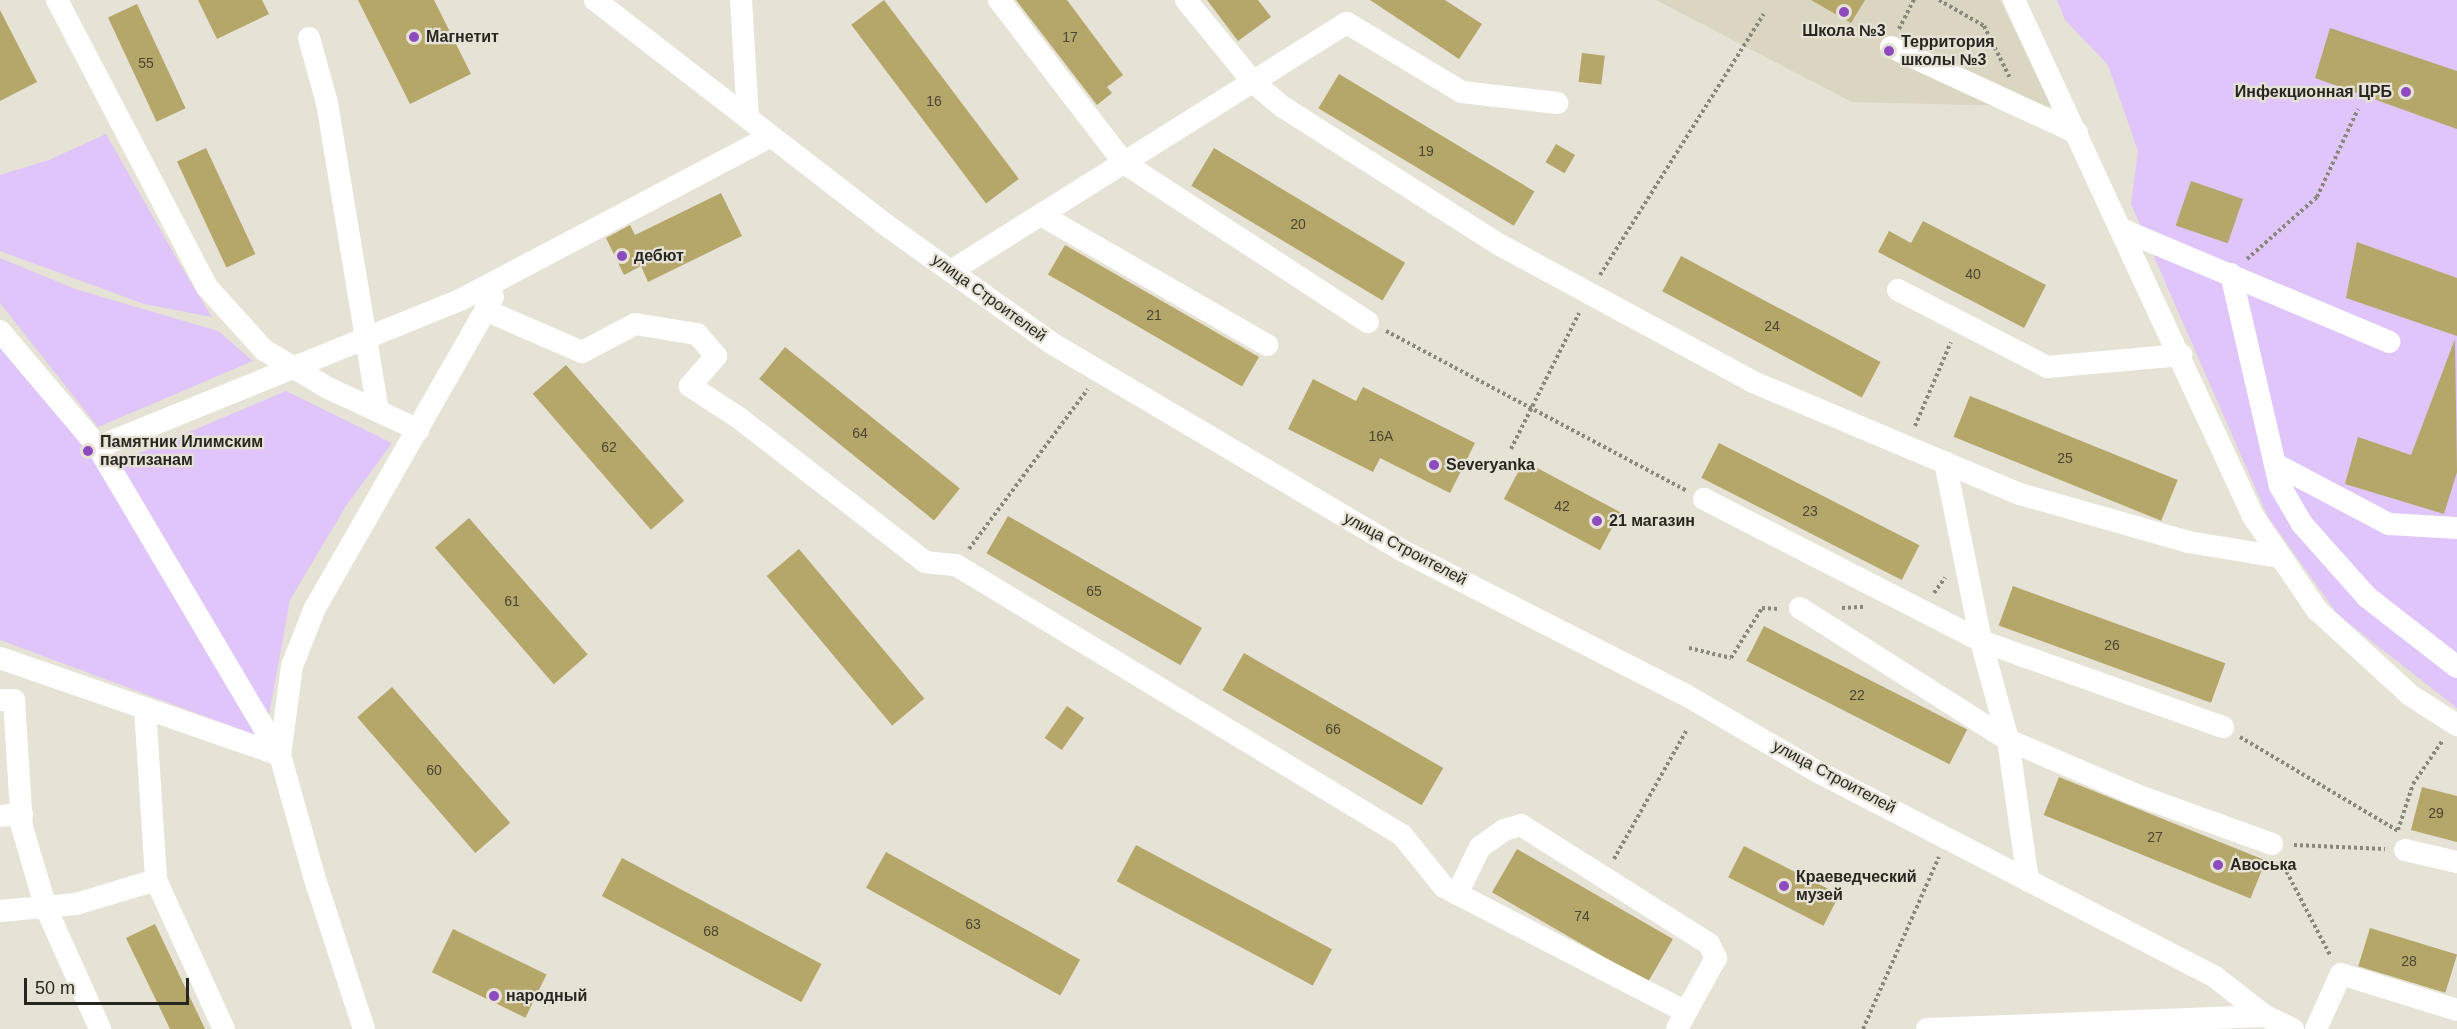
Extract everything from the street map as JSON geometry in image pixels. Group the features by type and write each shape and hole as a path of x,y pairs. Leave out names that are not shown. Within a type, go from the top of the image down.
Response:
{"street":[{"path":"57,0 207,287 264,350 378,411 419,430"},
{"name":"улица Строителей","path":"595,0 951,272 1053,344 1401,550 1684,694 1820,773 2215,978 2265,1016"},
{"path":"741,0 748,118"},
{"path":"999,0 1124,163 1368,322"},
{"path":"1186,0 1253,82 1283,107 1500,245 1754,382 2020,494 2155,532 2281,557"},
{"path":"2014,0 2181,355 2253,516 2317,610 2410,695 2456,722"},
{"path":"951,272 1347,23 1462,92 1557,103"},
{"path":"309,38 327,103 378,411"},
{"path":"1891,46 2077,133"},
{"path":"98,447 367,340 504,277 771,136"},
{"path":"1041,215 1267,345"},
{"path":"2123,230 2389,342"},
{"path":"2231,274 2280,486 2302,524 2367,597 2457,667"},
{"path":"280,755 292,666 315,608 419,430 504,277"},
{"path":"1898,290 2047,367 2181,355"},
{"path":"486,310 582,352 635,324 697,334 716,356 690,386 739,418 925,562 956,565 1402,835 1444,887 1682,1021 1716,957 1709,945 1521,825 1504,830 1480,847 1457,894"},
{"path":"0,331 98,447 280,755 314,876 364,1029"},
{"path":"1945,462 1981,641 2008,740 2028,881"},
{"path":"2275,464 2389,524 2457,528"},
{"path":"1704,499 1981,641 2223,727"},
{"path":"1800,608 2008,740 2134,795 2272,844"},
{"path":"0,658 280,755"},
{"path":"0,700 14,700 11,815 46,908 100,1029"},
{"path":"145,708 156,880 224,1029"},
{"path":"2402,840 2457,862"},
{"path":"0,911 76,904 156,880"},
{"path":"2316,1029 2341,974 2457,1010"},
{"path":"1928,1029 2265,1016 2293,1029"}],"path":[{"path":"1891,46 1914,0"},
{"path":"1939,0 1984,26 2025,109"},
{"path":"1511,449 1589,293 1764,14"},
{"path":"2231,274 2317,197 2358,109"},
{"path":"1368,322 1704,499"},
{"path":"1907,447 1960,322"},
{"path":"956,565 1101,371"},
{"path":"2402,840 2413,784 2456,722"},
{"path":"2223,727 2402,840"},
{"path":"1604,878 1686,731"},
{"path":"1863,1029 1947,838"},
{"path":"2341,974 2272,844 2402,840"}],"shaded area":[{"name":"Территория школы №3","path":"1656,0 2000,0 2052,107 1852,102"},
{"path":"2057,0 2457,0 2457,708 2338,615 2268,517 2131,204 2138,151 2108,65 2065,20"},
{"path":"106,134 212,317 144,304 0,251 0,175 49,160"},
{"path":"0,258 75,289 218,331 253,361 98,427 0,303"},
{"path":"0,347 95,457 258,736 0,640"},
{"path":"286,391 392,443 346,506 290,600 268,720 118,462"}],"building":[{"path":"198,0 262,0 269,14 217,39"},
{"name":"Магнетит","path":"358,0 434,0 471,74 410,104"},
{"path":"884,0 1019,179 986,204 851,25"},
{"path":"1016,0 1067,0 1123,75 1107,87 1112,93 1097,105"},
{"path":"1207,0 1258,0 1271,17 1238,41"},
{"path":"1370,0 1445,0 1482,24 1459,59"},
{"name":"Школа №3","path":"1811,0 1865,0 1851,23"},
{"path":"137,4 186,108 157,122 108,18"},
{"path":"0,10 37,82 0,101"},
{"name":"Инфекционная ЦРБ","path":"2330,28 2457,71 2457,129 2315,78"},
{"path":"1582,53 1605,56 1601,85 1578,82"},
{"path":"1339,74 1534,191 1514,226 1318,108"},
{"path":"1556,144 1575,155 1565,173 1546,162"},
{"path":"206,148 255,254 226,268 177,162"},
{"path":"1214,148 1405,263 1382,301 1191,186"},
{"path":"2191,181 2243,199 2228,243 2176,225"},
{"path":"721,193 742,236 648,282 641,266 624,275 606,238 630,225 635,235"},
{"path":"1923,221 2046,285 2024,328 1878,252 1889,231 1911,243"},
{"path":"2357,242 2457,278 2457,336 2346,298"},
{"path":"1065,245 1259,357 1242,386 1048,274"},
{"path":"1681,256 1881,362 1862,397 1662,291"},
{"path":"2455,339 2457,472 2444,514 2345,484 2358,437 2411,455"},
{"path":"785,347 960,489 934,520 759,379"},
{"path":"566,365 684,501 651,530 533,394"},
{"path":"1313,379 1356,401 1363,387 1475,443 1450,493 1380,458 1373,472 1288,429"},
{"path":"1970,396 2178,480 2161,521 1954,437"},
{"path":"1719,443 1919,545 1902,580 1701,478"},
{"path":"1524,461 1620,512 1600,550 1504,499"},
{"path":"1008,516 1202,628 1180,665 986,553"},
{"path":"469,518 588,655 554,684 435,548"},
{"path":"799,549 924,698 892,725 767,576"},
{"path":"2013,586 2225,663 2211,703 1999,625"},
{"path":"1764,626 1967,730 1949,764 1746,661"},
{"path":"1244,653 1443,768 1422,805 1222,690"},
{"path":"392,687 510,823 475,853 357,717"},
{"path":"1067,706 1084,718 1062,750 1045,738"},
{"path":"2059,777 2266,861 2250,899 2044,815"},
{"path":"2422,787 2457,796 2457,842 2411,830"},
{"path":"1136,845 1332,949 1313,985 1117,881"},
{"name":"Краеведческий музей","path":"1744,846 1839,895 1823,926 1728,877"},
{"path":"1517,849 1673,939 1648,982 1492,892"},
{"path":"886,852 1080,960 1060,995 866,888"},
{"path":"622,858 822,964 801,1002 602,896"},
{"path":"155,924 205,1029 170,1029 126,938"},
{"path":"2370,928 2457,955 2445,993 2358,966"},
{"path":"453,929 546,975 525,1018 432,972"}],"place":[{"name":"Школа №3","path":"1844,12"},
{"name":"Магнетит","path":"414,37"},
{"name":"Территория школы №3","path":"1889,51"},
{"name":"Инфекционная ЦРБ","path":"2406,92"},
{"name":"дебют","path":"622,256"},
{"name":"Памятник Илимским партизанам","path":"88,451"},
{"name":"Severyanka","path":"1434,465"},
{"name":"21 магазин","path":"1597,521"},
{"name":"Авоська","path":"2218,865"},
{"name":"Краеведческий музей","path":"1784,886"},
{"name":"народный","path":"494,996"}]}
